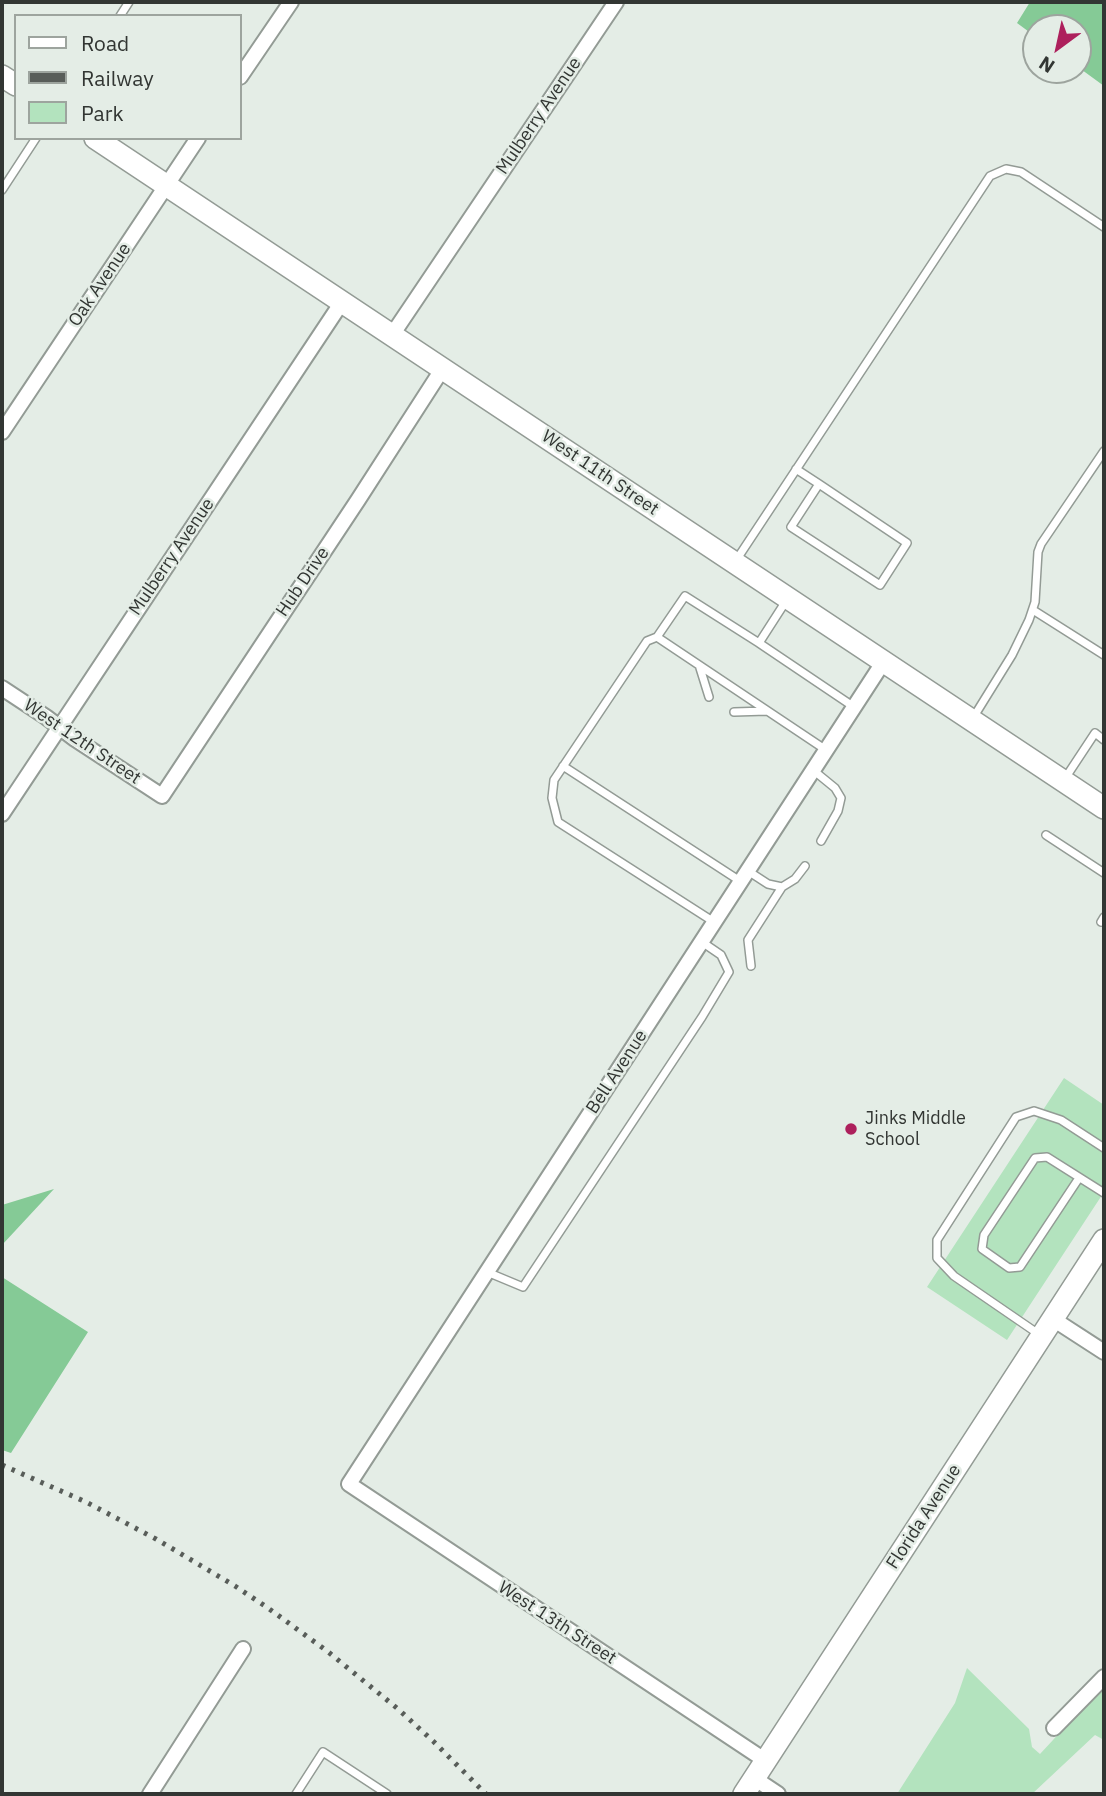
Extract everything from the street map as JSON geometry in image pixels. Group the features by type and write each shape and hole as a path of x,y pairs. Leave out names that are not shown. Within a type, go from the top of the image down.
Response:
{"main road":[{"name":"West 11th Street","path":"98,140 1104,808"},
{"name":"Florida Avenue","path":"755,1778 1104,1240"}],"street":[{"path":"242,74 290,2"},
{"name":"Mulberry Avenue","path":"391,335 616,2"},
{"name":"Oak Avenue","path":"2,432 197,140"},
{"name":"Mulberry Avenue","path":"2,814 342,302"},
{"name":"Hub Drive","path":"162,796 443,368"},
{"name":"Bell Avenue","path":"349,1484 884,661"},
{"name":"West 12th Street","path":"2,688 162,796"},
{"path":"1048,1327 1104,1352"},
{"name":"West 13th Street","path":"349,1484 778,1794"},
{"path":"150,1794 243,1649"},
{"path":"1054,1728 1104,1677"}],"lane":[{"path":"2,190 35,140"},
{"path":"734,562 990,176 1006,169 1021,172 1104,227"},
{"path":"972,719 1021,638 1033,610 1041,544 1104,451"},
{"path":"796,469 819,484 907,543 880,585 791,527 819,484"},
{"path":"715,922 558,822 552,798 554,780 563,766 647,641 657,638 685,596 854,707"},
{"path":"759,643 788,597"},
{"path":"1033,610 1104,654"},
{"path":"657,638 826,750"},
{"path":"699,667 709,697"},
{"path":"734,712 768,711"},
{"path":"1064,780 1095,733 1104,740"},
{"path":"563,766 745,876 782,887"},
{"path":"813,770 835,788 841,798 838,811 821,841"},
{"path":"1046,835 1104,873"},
{"path":"751,966 748,940 782,887 795,879 805,866"},
{"path":"487,1272 523,1287 702,1017 729,972 721,955 702,942"},
{"path":"1048,1327 954,1276 937,1258 937,1240 1016,1117 1034,1111 1061,1121 1104,1148"},
{"path":"1079,1178 1020,1267 1009,1268 982,1249 984,1235 1035,1158 1047,1157 1104,1193"},
{"path":"296,1794 323,1752 387,1794"}],"green space":[{"path":"1030,2 1104,2 1104,86 1092,77 1092,14 1023,14"},
{"path":"1064,1078 1104,1105 1104,1192 1007,1340 927,1287"},
{"path":"54,1189 2,1245 2,1205"},
{"path":"2,1277 88,1332 11,1453 2,1450"},
{"path":"967,1668 1029,1729 1032,1747 1040,1754 1104,1685 1104,1740 1095,1735 1032,1794 897,1794 955,1703"}],"railway":[{"path":"2,1465 86,1502 156,1539 268,1608 327,1651 398,1709 486,1794"}],"place":[{"name":"Jinks Middle School","path":"851,1129"}]}
